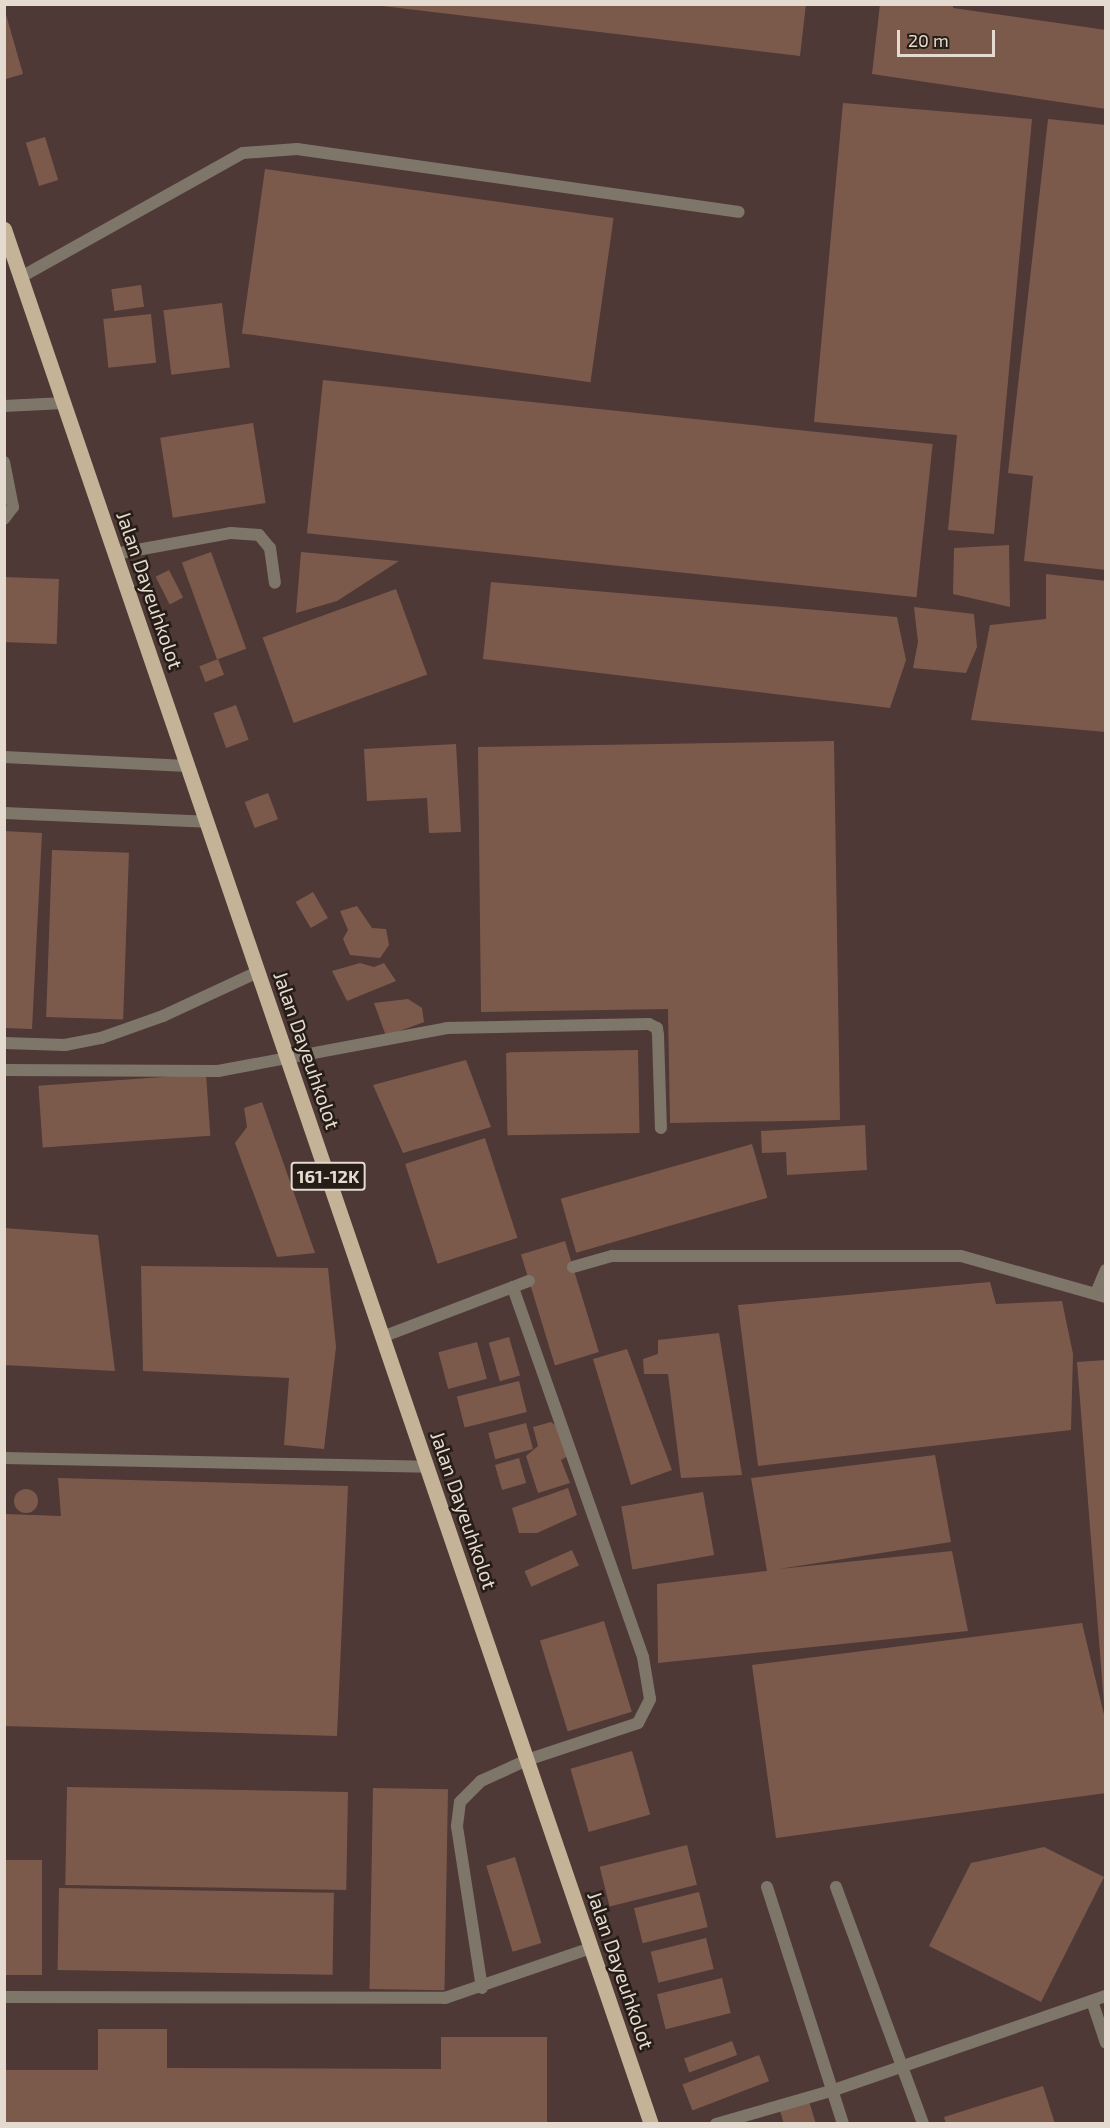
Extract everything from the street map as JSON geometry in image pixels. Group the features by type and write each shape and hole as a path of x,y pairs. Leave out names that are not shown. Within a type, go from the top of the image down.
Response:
{"main road":[{"name":"Jalan Dayeuhkolot","path":"4,229 651,2124"}],"lane":[{"path":"21,277 243,153 297,149 740,213"},
{"path":"4,406 64,403"},
{"path":"4,462 13,507 4,519"},
{"path":"116,554 231,533 259,535 270,548 274,583"},
{"path":"4,757 187,766"},
{"path":"4,813 207,822"},
{"path":"4,1043 65,1045 101,1038 163,1016 258,972"},
{"path":"4,1070 218,1071 288,1061 447,1028 649,1024 657,1028 658,1035 661,1128"},
{"path":"573,1267 612,1256 961,1256 1101,1295 1106,1270"},
{"path":"382,1337 529,1281"},
{"path":"482,1988 457,1826 460,1802 481,1781 527,1760 638,1723 650,1700 643,1657 513,1287"},
{"path":"4,1458 427,1467"},
{"path":"766,1887 834,2090 843,2124"},
{"path":"836,1887 923,2124"},
{"path":"4,1997 445,1998 482,1988 591,1948"},
{"path":"716,2124 834,2090 1106,1996"},
{"path":"1092,2001 1106,2043"}],"shaded area":[{"path":"5,5 1105,5 1105,2123 5,2123"}],"building":[{"path":"366,4 806,4 800,56"},
{"path":"880,4 953,4 953,8 1106,30 1106,109 872,74"},
{"path":"5,11 23,74 6,79 4,76"},
{"path":"843,103 1032,119 994,534 948,530 957,435 814,422"},
{"path":"1048,119 1106,125 1106,570 1024,561 1033,476 1008,473"},
{"path":"45,137 58,180 39,186 26,143"},
{"path":"265,169 614,218 590,382 242,333"},
{"path":"141,285 144,307 114,311 111,289"},
{"path":"222,303 230,368 171,375 163,310"},
{"path":"151,314 156,363 108,368 103,319"},
{"path":"323,380 933,444 917,597 307,533"},
{"path":"253,423 266,503 173,518 160,438"},
{"path":"1009,545 1010,607 953,594 954,548"},
{"path":"211,552 246,649 217,659 182,563"},
{"path":"301,552 399,561 337,601 296,613"},
{"path":"169,570 183,598 170,604 156,577"},
{"path":"1046,574 1106,581 1106,732 971,720 990,625 1046,619"},
{"path":"4,577 59,579 57,644 4,642"},
{"path":"491,582 897,617 906,660 890,708 483,659"},
{"path":"396,589 427,675 294,723 263,638"},
{"path":"914,607 974,614 977,647 966,673 913,668 918,642"},
{"path":"218,659 224,675 205,682 199,666"},
{"path":"236,705 249,740 226,748 213,713"},
{"path":"834,741 840,1120 670,1123 668,1009 481,1012 478,747"},
{"path":"456,744 461,832 429,833 427,798 367,801 364,749"},
{"path":"268,793 278,819 255,828 245,802"},
{"path":"4,831 42,833 32,1029 4,1028"},
{"path":"52,850 129,853 123,1020 46,1017"},
{"path":"313,892 328,918 311,928 296,902"},
{"path":"357,906 372,928 386,929 389,945 380,958 350,955 343,939 348,930 340,911"},
{"path":"360,963 374,967 384,963 396,981 347,1001 332,971"},
{"path":"408,999 422,1008 424,1022 386,1036 374,1003"},
{"path":"638,1050 639,1133 507,1135 506,1052"},
{"path":"466,1060 491,1127 403,1153 373,1085"},
{"path":"206,1074 210,1136 43,1148 38,1086"},
{"path":"262,1102 315,1253 277,1257 235,1143 247,1127 244,1108"},
{"path":"865,1125 867,1170 787,1175 786,1152 762,1153 761,1131"},
{"path":"485,1138 517,1238 438,1264 405,1164"},
{"path":"752,1144 767,1198 576,1253 561,1199"},
{"path":"4,1228 98,1235 115,1371 4,1365"},
{"path":"565,1241 599,1352 555,1365 521,1254"},
{"path":"141,1266 328,1268 336,1347 324,1449 284,1445 289,1378 143,1371"},
{"path":"990,1282 996,1304 1062,1301 1073,1354 1071,1430 758,1466 738,1305"},
{"path":"719,1333 742,1475 681,1478 668,1374 644,1374 643,1359 658,1354 658,1340"},
{"path":"509,1337 520,1375 500,1381 489,1343"},
{"path":"477,1342 487,1379 448,1389 438,1352"},
{"path":"627,1349 672,1470 631,1485 593,1359"},
{"path":"1106,1360 1106,1704 1104,1704 1077,1362"},
{"path":"519,1381 527,1412 465,1428 457,1396"},
{"path":"551,1422 562,1430 568,1456 561,1460 570,1483 538,1493 526,1456 538,1446 533,1427"},
{"path":"526,1423 533,1449 495,1459 488,1433"},
{"path":"935,1455 951,1542 779,1569 952,1551 968,1631 658,1663 657,1584 767,1571 751,1478"},
{"path":"519,1458 526,1483 502,1490 495,1465"},
{"path":"58,1478 348,1486 337,1736 4,1726 4,1514 61,1516"},
{"path":"568,1488 577,1515 537,1533 519,1533 512,1508"},
{"path":"26,1489 35,1492 38,1501 35,1510 26,1513 17,1510 14,1501 17,1492"},
{"path":"703,1492 714,1555 632,1569 621,1506"},
{"path":"572,1550 579,1566 531,1587 524,1571"},
{"path":"604,1621 632,1712 568,1731 540,1641"},
{"path":"1082,1623 1106,1723 1106,1793 776,1838 752,1665"},
{"path":"632,1751 650,1814 589,1832 570,1769"},
{"path":"67,1787 348,1792 346,1890 65,1885"},
{"path":"373,1788 448,1789 444,1990 369,1989"},
{"path":"687,1845 697,1885 610,1907 600,1867"},
{"path":"1044,1847 1104,1877 1041,2002 929,1946 971,1863"},
{"path":"515,1857 541,1943 513,1952 486,1866"},
{"path":"4,1860 42,1860 42,1975 4,1975"},
{"path":"59,1888 334,1893 333,1975 58,1970"},
{"path":"699,1892 708,1927 643,1943 634,1908"},
{"path":"706,1938 714,1969 658,1983 651,1952"},
{"path":"722,1978 731,2013 666,2029 657,1994"},
{"path":"98,2029 167,2029 167,2068 441,2069 441,2037 547,2037 547,2124 4,2124 4,2070 98,2070"},
{"path":"732,2041 737,2055 689,2073 684,2058"},
{"path":"759,2055 769,2081 692,2111 682,2084"},
{"path":"1043,2086 1055,2124 946,2124 944,2117"},
{"path":"809,2101 816,2124 784,2124 780,2111"}]}
